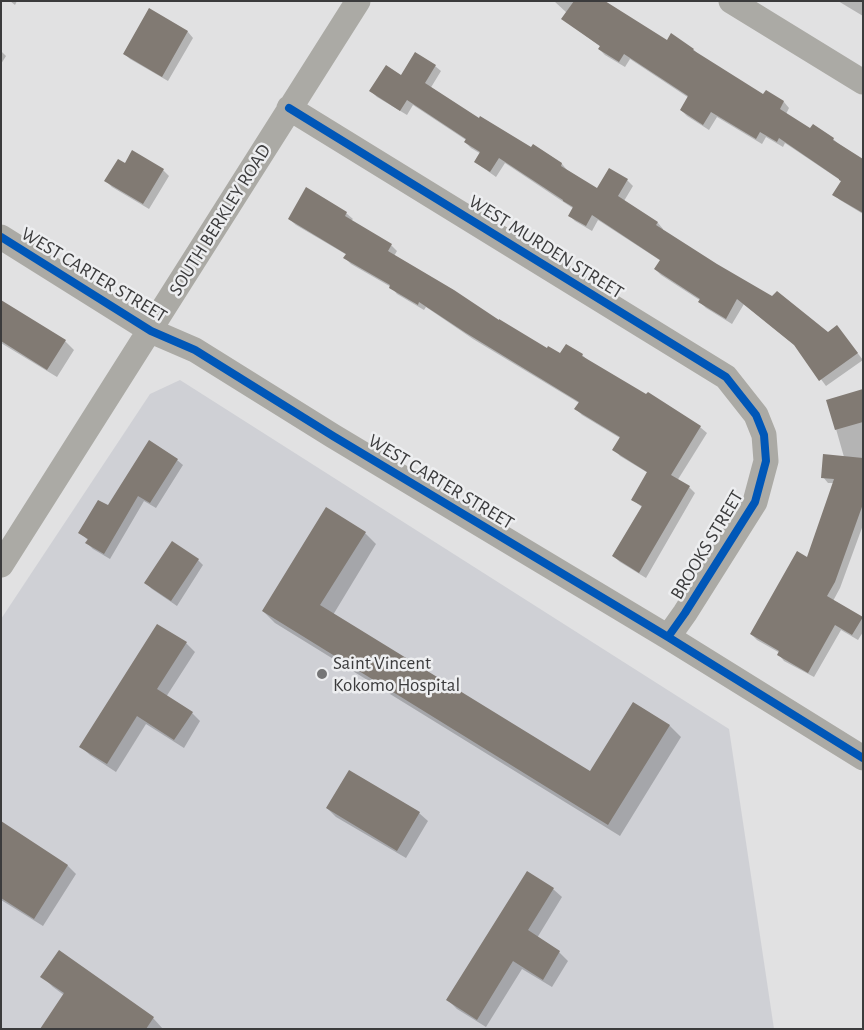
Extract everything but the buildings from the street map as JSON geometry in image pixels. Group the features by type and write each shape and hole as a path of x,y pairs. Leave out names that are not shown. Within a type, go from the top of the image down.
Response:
{"street":[{"name":"SOUTH BERKLEY ROAD","path":"1,566 358,1"},
{"path":"731,1 863,82"},
{"name":"WEST MURDEN STREET","path":"289,108 726,377 756,415 764,435"},
{"name":"WEST CARTER STREET","path":"1,237 151,331 195,350 333,436 668,637 863,758"},
{"name":"BROOKS STREET","path":"668,637 755,502 766,460 764,435"}],"shaded area":[{"name":"Saint Vincent Kokomo Hospital","path":"180,380 729,729 774,1029 1,1029 1,619 150,394"}],"cycle path":[{"path":"289,108 726,377 756,415 764,435 766,461 755,502 668,637"},
{"path":"1,237 151,331 195,350 333,436 668,637 863,758"}],"place":[{"name":"Saint Vincent Kokomo Hospital","path":"322,674"}]}
